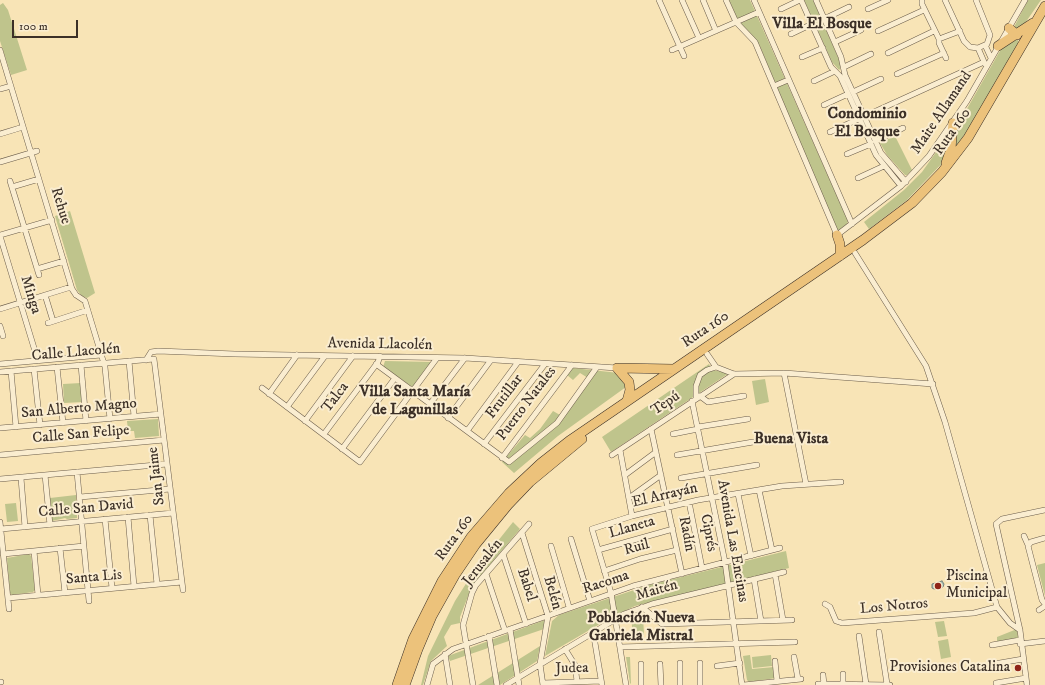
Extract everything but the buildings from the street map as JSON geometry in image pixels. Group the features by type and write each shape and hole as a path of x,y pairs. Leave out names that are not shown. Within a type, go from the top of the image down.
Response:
{"highway":[{"name":"Ruta 160","path":"405,685 418,649 438,606 462,564 483,534 523,489 551,463 581,440 855,253 915,208 956,165 981,129 1042,18 1045,6"},
{"path":"998,46 1042,18"},
{"name":"Ruta 160","path":"397,685 410,645 435,593 458,556 485,519 518,483 569,441 902,212 942,172 975,128 1042,18"},
{"path":"1008,28 1017,35"},
{"path":"942,172 950,154 953,123"},
{"path":"836,235 840,244 840,256"},
{"path":"617,368 675,368"},
{"path":"617,368 624,374 629,382 630,390 627,401"},
{"path":"410,685 418,649"}],"street":[{"path":"659,0 684,56"},
{"path":"682,0 699,38"},
{"path":"703,0 716,31"},
{"path":"726,0 736,22 753,39 836,235"},
{"path":"754,0 852,224"},
{"path":"781,9 801,0 831,67 850,93"},
{"path":"816,0 835,42 850,93 861,118 873,142 904,184"},
{"path":"868,9 888,0"},
{"path":"897,74 945,56 939,39 924,10 922,0"},
{"path":"945,0 967,45 978,48 985,45 989,40 990,32 976,0"},
{"name":"Maite Allamand","path":"836,235 904,184 929,156 953,123 985,64 991,58 1025,0"},
{"path":"824,19 849,6"},
{"path":"878,31 924,10"},
{"path":"672,50 759,12"},
{"path":"791,34 812,24"},
{"path":"835,42 861,30"},
{"path":"888,53 934,31"},
{"path":"939,39 960,31"},
{"path":"985,45 991,58"},
{"path":"802,58 823,48"},
{"path":"830,132 985,64 978,48"},
{"name":"Rehue","path":"0,50 72,287 76,295 84,300 104,363 110,419"},
{"path":"814,81 844,69 871,54"},
{"path":"824,105 881,79"},
{"path":"774,86 788,80"},
{"path":"0,89 11,86"},
{"path":"0,134 23,127"},
{"path":"847,154 903,128"},
{"path":"873,142 878,159 904,184"},
{"path":"0,162 37,151"},
{"path":"858,178 884,166"},
{"path":"12,187 39,179"},
{"path":"10,181 39,275"},
{"path":"0,236 52,220"},
{"name":"Minga","path":"0,236 38,361"},
{"path":"855,253 922,358 933,384 998,607 1010,623 1020,630"},
{"path":"37,269 64,261"},
{"path":"0,309 72,287"},
{"path":"46,295 54,321"},
{"path":"48,323 88,310"},
{"path":"0,326 2,336 9,334"},
{"name":"Avenida Llacolén","path":"146,360 149,354 155,351 465,358 617,368"},
{"path":"707,354 716,367 734,374 784,373 933,384"},
{"name":"Calle Llacolén","path":"0,364 101,355"},
{"path":"269,394 297,355"},
{"path":"287,407 325,356"},
{"path":"305,421 353,356"},
{"name":"Talca","path":"324,434 376,364 380,356"},
{"path":"262,388 360,462 437,358"},
{"path":"430,404 465,358"},
{"name":"Calle Llacolén","path":"0,372 154,359"},
{"name":"San Jaime","path":"154,359 183,590"},
{"path":"448,418 491,360"},
{"path":"128,361 134,416"},
{"path":"466,431 518,362"},
{"path":"376,364 509,462 555,425 597,367"},
{"name":"Frutillar","path":"484,444 545,364"},
{"path":"81,365 86,421"},
{"name":"Puerto Natales","path":"502,458 572,365"},
{"path":"57,367 63,423"},
{"name":"Avenida Las Encinas","path":"716,367 707,370 700,375 696,386 698,428 725,562 743,685"},
{"path":"34,369 40,425"},
{"path":"10,371 16,427"},
{"path":"784,373 806,484"},
{"name":"Tepú","path":"612,455 734,374"},
{"path":"342,449 395,378"},
{"path":"696,399 708,402 744,396"},
{"name":"San Alberto Magno","path":"0,428 161,414"},
{"path":"672,434 748,419"},
{"name":"Radín","path":"651,429 682,574"},
{"name":"Calle San Felipe","path":"0,455 164,440"},
{"path":"677,455 753,442"},
{"path":"620,450 632,516"},
{"path":"625,475 656,452"},
{"path":"0,480 167,464"},
{"path":"681,478 757,465"},
{"path":"77,472 90,601"},
{"path":"45,475 50,525"},
{"path":"629,498 662,475"},
{"path":"21,478 25,527"},
{"name":"El Arrayán","path":"598,550 592,529 632,516 689,502 759,490 806,484 840,482"},
{"path":"80,497 170,489"},
{"path":"759,490 772,550"},
{"path":"738,494 751,556"},
{"name":"Ciprés","path":"689,502 702,568"},
{"path":"1027,685 1020,642 1020,630 996,527 997,522 1002,519 1045,510"},
{"name":"Calle San David","path":"1,529 173,513"},
{"path":"150,515 157,584"},
{"path":"128,517 134,586"},
{"path":"105,520 112,588"},
{"path":"0,522 3,573 9,609"},
{"name":"Jerusalén","path":"473,685 463,624 464,617 475,587 530,524"},
{"name":"Llaneta","path":"598,550 673,529"},
{"name":"Belén","path":"522,533 548,616 540,664 543,684"},
{"path":"1024,536 1029,544 1042,600 1045,605 1039,610"},
{"path":"1029,544 1045,538"},
{"path":"571,539 590,601"},
{"path":"3,554 84,546"},
{"path":"551,546 569,607"},
{"path":"60,548 65,593"},
{"name":"Racoma","path":"444,654 453,649 526,624 569,607 702,568 780,548"},
{"path":"598,550 611,594 616,618 626,685"},
{"name":"Ruil","path":"604,571 677,550"},
{"path":"34,551 38,595"},
{"name":"Babel","path":"503,554 526,624"},
{"name":"Maitén","path":"506,685 593,631 616,618 642,607 784,572"},
{"path":"486,574 507,630 519,685"},
{"path":"776,574 783,620"},
{"path":"754,579 761,621"},
{"name":"Santa Lis","path":"8,598 182,582"},
{"name":"Los Notros","path":"826,604 830,607 836,621 842,623 974,613 998,607"},
{"path":"642,607 662,624 792,620"},
{"path":"593,631 601,683"},
{"path":"823,675 821,684 888,685 878,632"},
{"path":"489,636 497,685"},
{"path":"859,636 866,684"},
{"path":"620,647 795,642"},
{"path":"992,645 1020,642 1045,643"},
{"path":"565,649 575,665 577,681"},
{"path":"427,685 431,667 444,654"},
{"path":"444,654 450,685"},
{"path":"743,685 799,679 794,657"},
{"path":"994,664 1023,659"},
{"path":"775,661 777,681"},
{"path":"680,663 680,685"},
{"path":"700,663 700,685"},
{"path":"717,666 740,663"},
{"path":"641,664 641,685"},
{"path":"660,664 661,685"},
{"path":"843,674 843,684"},
{"path":"996,683 1026,678"},
{"name":"Judea","path":"543,684 577,681 601,683"}],"green space":[{"path":"729,0 750,0 848,221 847,224 839,230 836,230 759,44 737,19"},
{"path":"804,0 813,0 840,62 839,70 832,62"},
{"path":"1028,0 1041,0 1021,29 1013,29"},
{"path":"3,3 8,10 27,70 11,75 0,41 0,5"},
{"path":"1018,39 1018,45 968,130 949,156 907,200 869,229 864,222 904,190 922,172 968,107 1001,49"},
{"path":"895,136 912,170 907,175 905,175 887,155 880,143"},
{"path":"70,211 95,293 87,298 82,296 77,290 55,216"},
{"path":"385,361 433,362 414,388 383,367"},
{"path":"709,364 712,370 729,373 611,452 602,437"},
{"path":"573,368 619,373 622,376 626,387 558,436 514,473 502,462 525,435 530,438 540,429 553,411 560,415 588,378 580,373 573,380 567,375"},
{"path":"765,379 769,402 756,405 752,381"},
{"path":"81,383 83,402 64,403 63,384"},
{"path":"158,419 159,436 135,438 134,431 128,431 127,421"},
{"path":"76,495 77,518 65,518 52,521 50,498"},
{"path":"16,503 18,521 7,522 5,504"},
{"path":"513,522 520,529 472,586 460,617 460,623 451,625 444,637 447,646 431,661 423,685 421,685 428,656 455,601 474,571"},
{"path":"786,551 789,568 635,606 610,618 545,656 552,621 559,615 649,585"},
{"path":"29,554 31,556 35,590 33,592 12,595 10,593 7,558"},
{"path":"1045,563 1045,596 1037,565"},
{"path":"643,615 644,635 633,635 631,617"},
{"path":"545,620 544,629 450,661 448,656"},
{"path":"944,621 947,636 938,637 935,622"},
{"path":"1017,629 1018,638 997,642 997,637"},
{"path":"948,639 951,657 941,659 938,641"},
{"path":"540,646 537,661 500,685 478,685"},
{"path":"750,655 752,669 774,667 776,678 749,682 747,680 743,656"},
{"path":"771,655 772,666 753,668 752,657"},
{"path":"626,657 630,657 631,684 630,683"}],"water":[{"name":"Piscina Municipal","path":"942,581 944,584 943,587 932,588 932,584"}],"place":[{"name":"Piscina Municipal","path":"938,586"},
{"name":"Provisiones Catalina","path":"1018,668"}],"district":[{"name":"Villa El Bosque","path":"822,25"},
{"name":"Condominio El Bosque","path":"867,124"},
{"name":"Villa Santa María de Lagunillas","path":"415,402"},
{"name":"Buena Vista","path":"791,440"},
{"name":"Población Nueva Gabriela Mistral","path":"641,628"}]}
